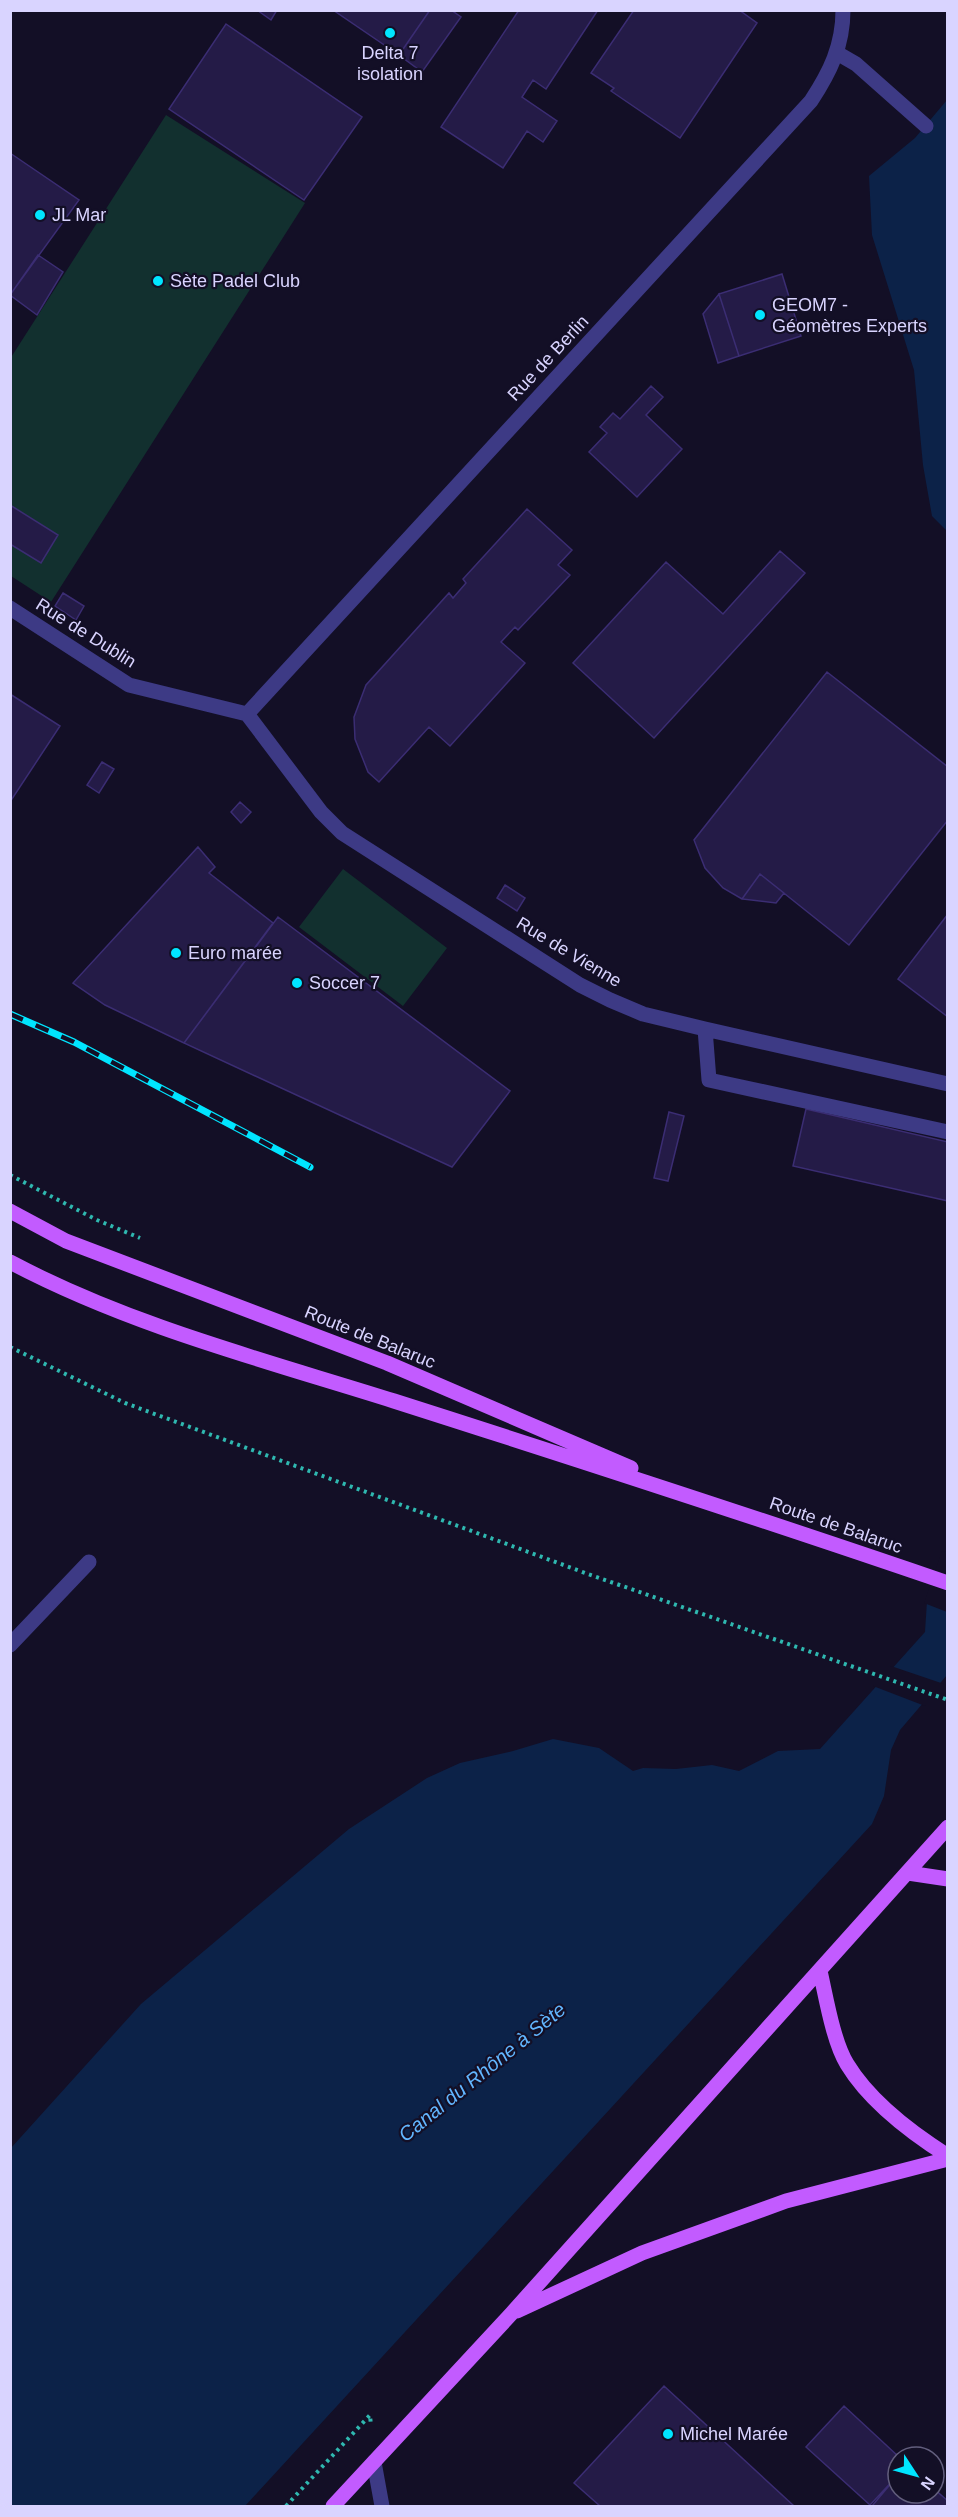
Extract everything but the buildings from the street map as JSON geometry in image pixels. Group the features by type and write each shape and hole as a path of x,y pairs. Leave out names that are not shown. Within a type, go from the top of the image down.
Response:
{"main road":[{"name":"Route de Balaruc","path":"10,1211 66,1241 387,1363 713,1503"},
{"name":"Route de Balaruc","path":"10,1262 58,1287 207,1344 713,1503 948,1583"},
{"path":"333,2506 512,2313 948,1827"},
{"path":"908,1873 948,1879"},
{"path":"820,1971 830,2015 846,2063 884,2109 948,2158"},
{"path":"512,2313 642,2253 786,2201 948,2158"}],"street":[{"name":"Rue de Berlin","path":"247,714 811,101 830,72 837,53 843,10"},
{"path":"837,53 856,64 926,126"},
{"name":"Rue de Dublin","path":"10,608 129,685 247,714"},
{"name":"Rue de Vienne","path":"247,714 321,812 342,833 590,990 643,1014 948,1084"},
{"path":"705,1029 709,1080 948,1132"},
{"path":"10,1645 89,1562"},
{"path":"374,2462 382,2506"}],"path":[{"path":"10,1347 125,1402 588,1574 948,1700"},
{"path":"285,2506 370,2415 374,2462"}],"green space":[{"name":"Sète Padel Club","path":"166,115 305,203 51,602 11,576 10,359"},
{"path":"343,869 447,948 403,1006 299,927"}],"water":[{"path":"947,100 947,531 932,516 923,465 914,370 872,235 869,176 915,138"},
{"name":"Canal du Rhône à Sète","path":"947,1549 947,1675 900,1730 891,1750 884,1796 872,1824 245,2506 11,2506 11,2148 141,2004 349,1829 427,1778 460,1763 553,1739 599,1748 633,1771 643,1768 676,1769 712,1765 739,1771 778,1751 820,1749 925,1632 927,1601"}],"pier":[{"path":"942,1551 947,1553 947,1612 924,1603"},
{"path":"891,1666 944,1684 925,1706 873,1686"}],"railway":[{"path":"10,1014 74,1042 310,1167"}],"place":[{"name":"Delta 7 isolation","path":"390,33"},
{"name":"JL Mar","path":"40,215"},
{"name":"Sète Padel Club","path":"158,281"},
{"name":"GEOM7 - Géomètres Experts","path":"760,315"},
{"name":"Euro marée","path":"176,953"},
{"name":"Soccer 7","path":"297,983"},
{"name":"Michel Marée","path":"668,2434"}]}
